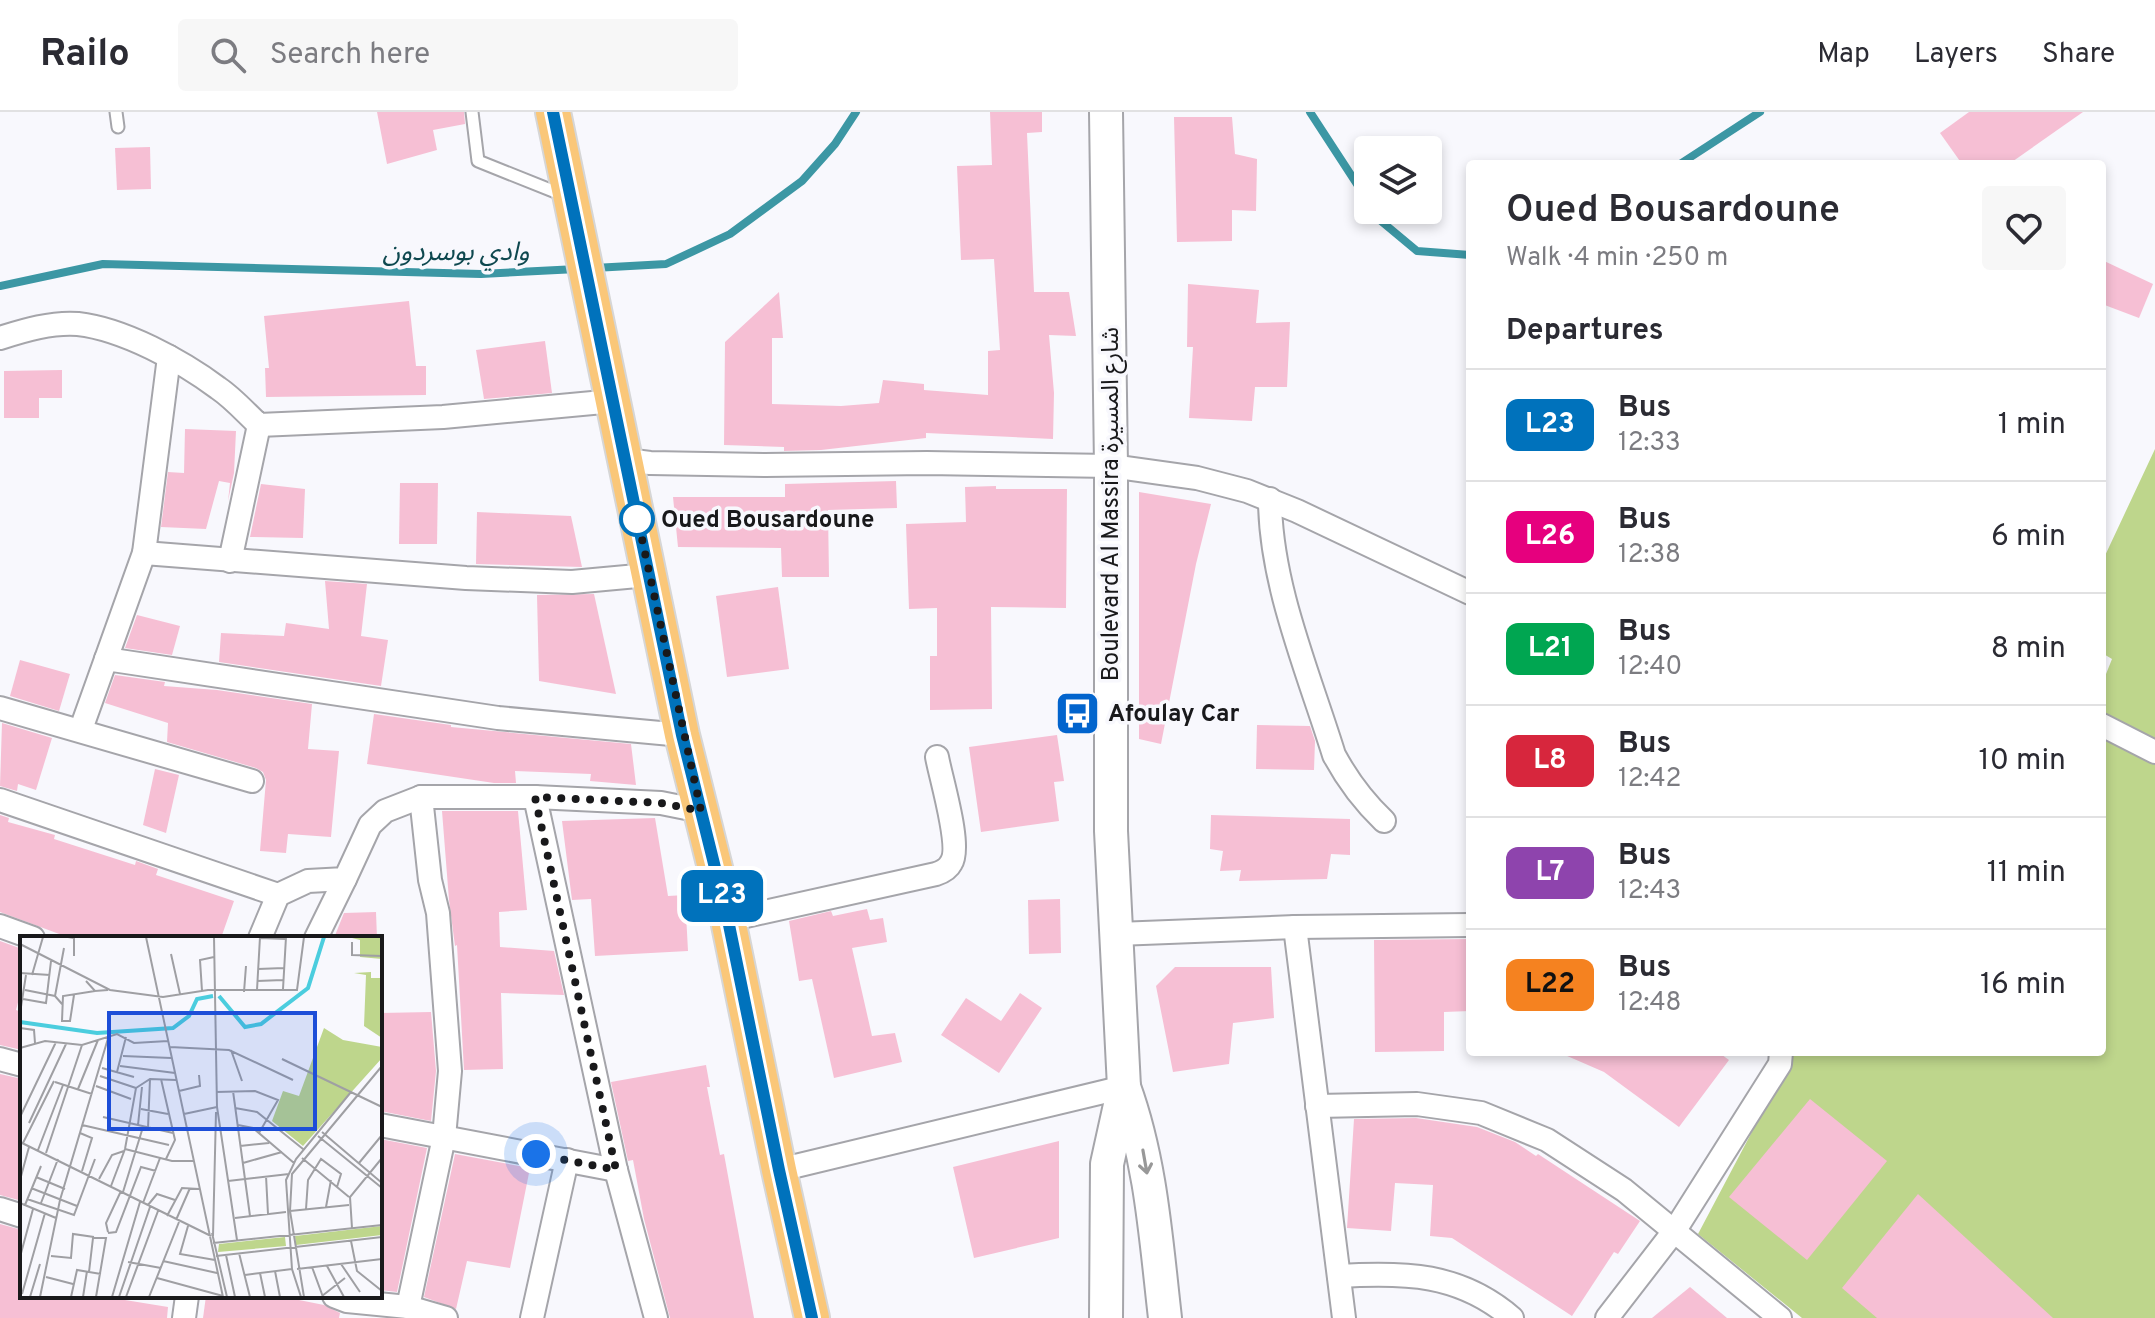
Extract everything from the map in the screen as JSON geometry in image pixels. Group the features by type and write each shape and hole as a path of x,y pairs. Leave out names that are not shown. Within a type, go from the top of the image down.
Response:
{"main road":[{"path":"553,112 682,735 728,920 812,1318"},
{"name":"Boulevard Al Massira شارع المسيرة","path":"1106,112 1111,466 1111,831 1124,1087 1107,1164 1106,1318"},
{"name":"Boulevard Al Massira شارع المسيرة","path":"1124,1087 1138,1125 1146,1163 1165,1318"}],"street":[{"path":"0,338 39,326 78,324 113,333 169,357 219,388 259,425 443,417 614,401"},
{"path":"81,729 144,553 169,357"},
{"path":"230,561 259,425"},
{"path":"626,460 765,465 927,463 1111,466 1197,478 1270,499 1466,591"},
{"path":"1270,499 1271,540 1279,580 1334,755 1364,802 1384,821"},
{"path":"144,553 466,578 557,581 648,575"},
{"path":"106,659 498,718 682,735"},
{"path":"0,708 252,781"},
{"path":"2106,727 2155,752"},
{"path":"728,920 945,870 951,863 955,845 937,757"},
{"path":"317,936 370,825 385,811 421,797 535,797 661,803 701,811"},
{"path":"408,1307 444,1137 450,1071 438,913 430,880 421,797"},
{"path":"535,797 616,1170 656,1318"},
{"path":"0,800 278,895"},
{"path":"261,936 278,895 308,881 345,879"},
{"path":"1117,934 1295,927 1466,925"},
{"path":"0,926 28,936"},
{"path":"1295,927 1344,1318"},
{"path":"1607,1318 1675,1230 1780,1064 1781,1056"},
{"path":"0,1059 20,1064"},
{"path":"779,1170 1124,1087"},
{"path":"1317,1106 1417,1104 1481,1113 1547,1140 1593,1167 1675,1230 1780,1318"},
{"path":"382,1125 616,1170"},
{"path":"532,1318 567,1160"},
{"path":"0,1209 20,1215"},
{"path":"1339,1276 1393,1273 1437,1278 1475,1292 1512,1318"},
{"path":"184,1318 187,1298"},
{"path":"341,1305 408,1307 446,1318"}],"lane":[{"path":"116,112 118,127"},
{"path":"472,112 478,161 574,210"}],"green space":[{"path":"2155,449 2155,1318 1802,1318 1698,1234 1792,1056 2106,1056 2106,674 2112,659 2106,655 2106,553"}],"building":[{"path":"377,112 464,112 465,124 433,130 437,150 387,164"},
{"path":"990,112 1042,112 1042,132 1027,133 1034,292 1069,292 1076,336 1049,335 1054,393 1053,439 926,433 926,438 821,450 784,451 784,447 724,445 725,342 779,292 783,338 772,338 772,404 841,406 879,403 883,380 924,384 924,390 988,395 988,351 1000,350 994,259 961,260 957,166 992,165"},
{"path":"1969,112 2083,112 2015,160 1959,160 1940,133"},
{"path":"1174,117 1232,117 1235,154 1257,159 1256,211 1232,210 1232,241 1177,242"},
{"path":"150,147 151,189 117,190 115,148"},
{"path":"2106,262 2153,284 2139,318 2106,306"},
{"path":"1188,284 1259,290 1256,323 1290,322 1287,387 1255,387 1252,421 1189,418 1193,347 1187,347"},
{"path":"409,301 416,366 426,366 426,395 266,397 265,368 269,368 264,316"},
{"path":"545,341 552,393 484,399 476,350"},
{"path":"62,370 62,398 39,398 39,418 4,418 4,371"},
{"path":"185,429 236,431 234,473 228,501 230,483 219,481 206,529 161,527 168,472 184,473"},
{"path":"896,481 897,508 828,510 829,577 782,577 781,548 678,547 673,497 785,497 785,484"},
{"path":"400,483 438,483 437,544 399,544"},
{"path":"261,484 305,489 303,538 250,537"},
{"path":"996,486 996,489 1067,489 1066,608 991,607 992,709 930,710 930,656 937,656 937,608 909,609 906,524 966,522 965,487"},
{"path":"1139,492 1211,504 1196,564 1161,744 1139,739"},
{"path":"477,512 571,516 582,567 476,564"},
{"path":"325,581 367,584 361,636 388,640 381,686 219,662 221,633 284,636 286,623 329,629"},
{"path":"778,587 789,669 727,677 716,596"},
{"path":"594,594 616,694 539,681 537,595"},
{"path":"137,615 180,626 172,655 125,648"},
{"path":"20,660 70,674 59,711 10,696"},
{"path":"115,675 165,682 164,686 217,690 312,704 308,749 339,751 331,837 288,834 286,853 260,851 266,780 263,772 167,742 168,723 105,703"},
{"path":"374,714 451,727 631,744 636,785 590,781 591,774 515,771 516,783 494,783 367,764"},
{"path":"2,723 52,738 36,790 18,784 17,791 0,786"},
{"path":"1257,725 1310,726 1315,741 1314,770 1256,769"},
{"path":"1057,735 1064,781 1054,782 1059,821 981,832 969,747"},
{"path":"155,769 179,775 166,833 143,825"},
{"path":"442,811 518,811 527,910 499,912 500,947 554,951 564,995 501,993 503,1069 464,1070 457,945 449,900"},
{"path":"0,815 9,818 8,822 55,835 54,839 135,865 136,861 158,869 156,875 234,901 222,936 65,936 0,912"},
{"path":"1211,815 1350,819 1350,855 1331,854 1327,879 1239,881 1241,870 1220,871 1223,851 1210,849"},
{"path":"655,818 668,896 685,895 688,951 595,956 591,899 572,900 562,821"},
{"path":"1060,899 1061,953 1029,954 1028,900"},
{"path":"867,909 870,920 883,918 887,942 852,948 872,1036 895,1033 902,1062 834,1078 812,979 799,981 789,921 831,911 833,916"},
{"path":"376,912 377,936 335,936 344,913"},
{"path":"1466,939 1466,1011 1444,1012 1444,1051 1375,1052 1374,940"},
{"path":"0,941 20,948 20,995 16,1010 20,1011 20,1050 0,1045"},
{"path":"1175,967 1271,967 1274,1018 1233,1023 1229,1064 1173,1072 1156,986"},
{"path":"1020,993 1042,1008 999,1073 941,1035 966,998 1001,1021"},
{"path":"431,1012 436,1071 431,1121 382,1111 382,1013"},
{"path":"1567,1056 1724,1056 1729,1060 1679,1127 1604,1072"},
{"path":"706,1065 710,1087 707,1087 720,1155 724,1154 754,1318 670,1318 644,1219 633,1160 628,1161 611,1082"},
{"path":"0,1074 20,1079 20,1200 0,1195"},
{"path":"1810,1099 1887,1161 1807,1260 1729,1197"},
{"path":"1416,1118 1477,1127 1515,1142 1640,1221 1618,1254 1614,1252 1572,1316 1452,1238 1430,1236 1433,1185 1395,1183 1391,1231 1347,1228 1354,1119"},
{"path":"382,1139 427,1148 397,1292 382,1290"},
{"path":"1059,1141 1059,1238 974,1258 953,1167"},
{"path":"455,1154 530,1168 510,1268 467,1261 456,1309 424,1297"},
{"path":"1918,1194 2053,1318 1877,1318 1842,1288"},
{"path":"0,1224 20,1229 20,1298 126,1298 168,1307 167,1318 0,1318"},
{"path":"1690,1287 1727,1318 1652,1318"},
{"path":"206,1298 289,1298 324,1305 340,1313 339,1318 203,1318"}],"waterway":[{"name":"وادي بوسردون","path":"594,268 666,264 730,234 802,181 835,144 856,112"},
{"name":"وادي بوسردون","path":"1310,112 1354,180"},
{"name":"وادي بوسردون","path":"1686,160 1760,112"},
{"name":"وادي بوسردون","path":"1385,224 1417,251 1466,255"},
{"name":"وادي بوسردون","path":"0,286 103,264 481,274 577,269"}],"bus line":[{"name":"L23","path":"553,112 682,735 728,920 812,1318"}],"place":[{"name":"Oued Bousardoune","path":"637,519"},
{"name":"Afoulay Car","path":"1077,713"}],"route":[{"path":"536,1154 616,1170 535,797 661,803 701,811 682,735 637,516 637,519"}]}
